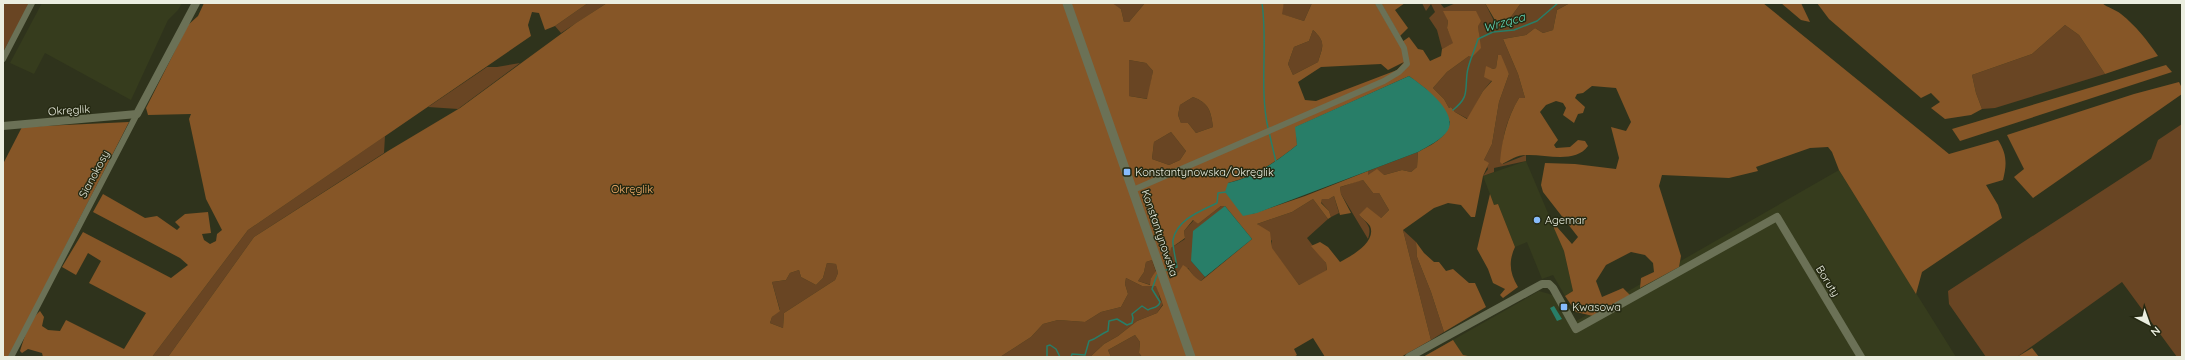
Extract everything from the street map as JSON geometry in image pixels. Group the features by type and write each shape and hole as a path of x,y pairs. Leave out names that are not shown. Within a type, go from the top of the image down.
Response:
{"main road":[{"name":"Konstantynowska","path":"1067,3 1191,357"}],"street":[{"path":"3,59 32,3"},
{"name":"Sianokosy","path":"11,357 196,3"},
{"path":"1133,190 1384,81 1405,68 1407,60 1404,48 1378,3"},
{"name":"Okręglik","path":"3,126 137,114"},
{"name":"Boruty","path":"1409,357 1542,284 1549,284 1553,288 1576,329 1777,217 1861,357"}],"shaded area":[{"path":"3,3 30,3 3,52"},
{"path":"42,3 182,3 178,10 168,20 131,100 45,53 34,74 10,63"},
{"path":"588,3 607,3 561,33 555,26"},
{"path":"1145,3 1129,22 1124,22 1121,9 1111,4"},
{"path":"1284,3 1312,3 1304,21 1281,14"},
{"path":"1422,3 1440,3 1444,8 1456,3 1485,3 1494,21 1505,25 1521,3 1570,3 1557,10 1553,30 1543,33 1535,28 1526,35 1503,39 1518,74 1525,98 1519,98 1505,130 1502,155 1503,164 1526,155 1526,161 1494,168 1494,172 1483,176 1488,169 1484,160 1492,144 1499,102 1509,74 1498,55 1496,68 1493,69 1486,67 1492,80 1483,91 1468,119 1455,112 1451,107 1449,108 1444,99 1433,88 1447,72 1480,48 1478,26 1444,11 1448,21 1447,28 1454,43 1442,49 1437,30 1429,18 1435,12 1431,4 1426,11"},
{"path":"2065,25 2079,35 2105,74 1995,108 1982,109 1976,93 1972,75 2032,54"},
{"path":"1313,30 1322,41 1322,48 1318,62 1293,75 1288,64 1294,47 1309,41"},
{"path":"1129,60 1146,63 1153,71 1148,99 1129,96"},
{"path":"520,63 458,109 428,107 487,67 497,67"},
{"path":"1193,97 1203,102 1208,108 1213,127 1196,133 1188,123 1181,123 1178,115 1180,105"},
{"path":"2182,124 2182,357 2177,357 2122,282 2017,357 1986,357 1949,304 1948,291 2151,159 2158,140"},
{"path":"1171,132 1186,151 1180,160 1169,165 1152,159 1154,142"},
{"path":"385,136 384,153 254,237 168,357 152,357 248,230"},
{"path":"1418,152 1417,167 1411,172 1402,170 1384,175 1368,175 1368,171"},
{"path":"1526,161 1564,251 1573,291 1565,296 1553,275 1542,279 1527,242 1515,247 1498,204 1494,205 1483,176"},
{"path":"1839,170 1956,357 1423,357 1539,291 1553,295 1571,324"},
{"path":"1363,180 1373,193 1379,193 1389,210 1381,218 1359,215 1365,221 1370,231 1368,239 1341,194 1340,187"},
{"path":"1334,196 1339,213 1331,217 1329,211 1321,202 1322,199 1329,199"},
{"path":"1313,199 1328,219 1307,238 1326,263 1327,271 1299,285 1271,248 1272,241 1257,224 1292,212"},
{"path":"1221,206 1225,206 1191,261 1205,277 1201,281 1196,279 1188,268 1170,279 1166,267 1170,258 1171,248 1185,239 1184,231 1194,220 1198,224"},
{"path":"1403,230 1416,242 1417,257 1431,292 1444,332 1431,340"},
{"path":"1152,260 1156,272 1151,278 1151,285 1138,281 1144,272 1146,262"},
{"path":"827,263 836,264 838,273 835,280 784,313 783,328 770,323 772,317 780,310 772,282 786,280 790,273 799,270 801,277 816,285 823,278"},
{"path":"1126,278 1142,286 1157,286 1160,299 1163,304 1157,313 1137,321 1118,336 1104,344 1090,357 1000,357 1031,337 1043,324 1058,320 1085,322 1101,312 1121,307 1128,294 1125,284"},
{"path":"1135,335 1140,342 1139,353 1142,357 1111,357 1108,350"}],"green space":[{"path":"204,3 588,3 555,26 545,30 539,13 532,12 528,25 531,36 248,230 152,357 43,357 42,353 28,349 22,353 20,351 23,340 33,319 40,311 44,317 42,326 48,330 60,331 66,320 124,349 146,313 89,283 101,261 88,253 76,275 62,267 83,232 171,278 188,265 180,258 93,212 103,194 145,218 157,216 177,230 180,227 175,222 185,214 208,212 211,233 202,234 204,240 210,244 216,241 217,234 222,230 206,199 189,119 191,114 148,115 146,108 188,25 198,16"},
{"name":"Okręglik","path":"607,3 1112,3 1121,9 1124,22 1129,22 1145,3 1284,3 1282,14 1304,21 1312,3 1375,3 1399,44 1409,37 1418,49 1423,50 1430,61 1441,56 1442,49 1453,43 1447,28 1448,21 1443,11 1476,11 1481,21 1478,26 1481,48 1472,57 1469,56 1447,72 1433,88 1444,99 1449,108 1451,107 1455,112 1467,119 1483,91 1492,81 1484,77 1486,66 1493,69 1496,68 1498,55 1501,55 1509,74 1499,102 1492,144 1484,160 1489,163 1483,176 1475,217 1471,217 1461,205 1448,203 1434,208 1403,230 1431,340 1401,357 1325,357 1313,338 1294,349 1297,355 1294,357 1142,357 1139,353 1140,342 1135,335 1108,350 1111,357 1090,357 1104,344 1118,336 1137,321 1157,313 1163,305 1156,286 1142,286 1126,278 1125,284 1128,294 1121,307 1101,312 1085,322 1058,320 1043,324 1031,337 1000,357 168,357 254,237 388,151 460,108 576,23","holes":["1313,30 1322,41 1322,48 1318,62 1293,75 1288,64 1294,47 1309,41","1129,60 1146,63 1153,71 1147,99 1129,96","1404,62 1397,70 1316,101 1305,100 1298,82 1321,67 1381,64 1388,70","1409,76 1426,89 1450,122 1442,137 1418,152 1417,167 1411,172 1402,170 1384,175 1377,169 1368,175 1368,171 1305,196 1252,214 1228,183 1256,172 1273,163 1297,145 1296,127","1193,97 1206,105 1210,112 1213,127 1196,133 1188,123 1181,123 1178,115 1180,105","1171,132 1186,151 1180,160 1169,165 1152,159 1154,142","1363,180 1373,193 1379,193 1389,210 1381,218 1367,207 1359,215 1370,226 1370,238 1362,248 1340,262 1328,247 1320,242 1311,246 1326,263 1327,270 1299,285 1272,248 1270,232 1257,224 1292,212 1313,199 1328,219 1331,217 1329,211 1321,203 1322,199 1329,199 1334,196 1340,215 1351,213 1341,194 1340,187","1221,206 1225,206 1252,239 1201,281 1183,265 1178,273 1170,279 1166,267 1170,258 1171,248 1185,238 1184,231 1193,220 1198,224","1152,260 1156,271 1151,278 1150,285 1138,281 1144,272 1146,262","827,263 836,264 838,273 835,280 784,313 783,328 770,323 772,317 780,311 772,282 786,280 790,273 799,270 801,277 816,285 823,278"]},
{"path":"1381,3 1405,3 1395,10 1408,28 1400,36"},
{"path":"1485,3 1521,3 1505,25 1499,27"},
{"path":"1570,3 1763,3 1949,154 1998,140 2005,155 2003,180 1986,185 1998,205 2002,218 1922,272 1916,294 1839,170 1832,152 1828,147 1810,148 1756,167 1758,171 1729,178 1662,175 1659,186 1681,256 1679,267 1640,288 1641,278 1654,272 1653,263 1645,255 1631,252 1606,265 1596,281 1602,297 1623,288 1630,295 1593,316 1576,312 1565,296 1573,291 1564,251 1550,219 1572,244 1578,237 1543,192 1541,185 1545,163 1575,164 1616,169 1619,158 1611,127 1626,131 1631,122 1616,88 1592,86 1583,93 1577,94 1575,98 1585,107 1583,113 1578,114 1574,123 1563,115 1566,108 1563,103 1556,101 1546,105 1540,112 1558,140 1554,145 1556,148 1570,147 1578,140 1585,141 1588,146 1582,152 1576,155 1560,157 1523,155 1502,164 1500,162 1502,145 1511,113 1519,98 1525,98 1518,74 1503,39 1526,35 1535,28 1543,33 1553,30 1557,10"},
{"path":"1781,3 1801,3 1810,22 1801,20"},
{"path":"1817,3 2102,3 2119,12 2132,23 2158,56 2105,74 2079,35 2065,25 2032,54 1972,75 1976,93 1982,109 1971,115 1945,119 1931,108 1940,102 1931,93 1921,98 1829,19"},
{"path":"2166,65 2172,72 1960,141 1952,129"},
{"path":"2179,82 2182,88 2182,94 2033,198 2014,177 2024,169 2007,135 2134,94"},
{"path":"129,122 9,357 3,357 3,164 22,127"},
{"path":"1490,194 1494,205 1498,204 1515,247 1511,258 1511,268 1513,277 1518,287 1503,298 1500,295 1505,289 1493,283 1488,269 1477,249"},
{"path":"1416,242 1424,253 1434,262 1439,262 1446,271 1453,269 1469,283 1475,283 1486,307 1444,332 1431,292 1417,257"},
{"path":"1453,340 1463,355 1473,357 1423,357"},
{"path":"2032,348 2039,357 2017,357"}],"water":[{"path":"1409,76 1437,99 1448,115 1450,123 1448,130 1442,137 1418,152 1257,213 1243,216 1225,192 1228,183 1256,173 1297,145 1295,127"},
{"path":"1225,206 1252,239 1205,277 1191,261 1193,231"},
{"path":"1554,306 1562,319 1557,321 1550,308"}],"waterway":[{"path":"1262,3 1264,19 1264,97 1268,128"},
{"name":"Wrząca","path":"1453,110 1464,98 1470,61 1478,39 1493,32 1514,30 1537,21 1558,3"},
{"path":"1269,132 1276,162"},
{"name":"Wrząca","path":"1166,270 1177,267 1173,240 1179,226 1190,217 1217,203 1218,193 1226,192"},
{"name":"Wrząca","path":"1071,357 1072,354 1085,355 1089,341 1108,331 1109,321 1117,319 1127,325 1132,323 1132,314 1142,306 1148,310 1158,306 1160,302 1152,289 1157,275"},
{"name":"Wrząca","path":"1047,357 1047,346 1050,345 1056,349 1060,357"}],"place":[{"name":"Konstantynowska/Okręglik","path":"1127,172"},
{"name":"Agemar","path":"1537,220"},
{"name":"Kwasowa","path":"1564,307"}]}
